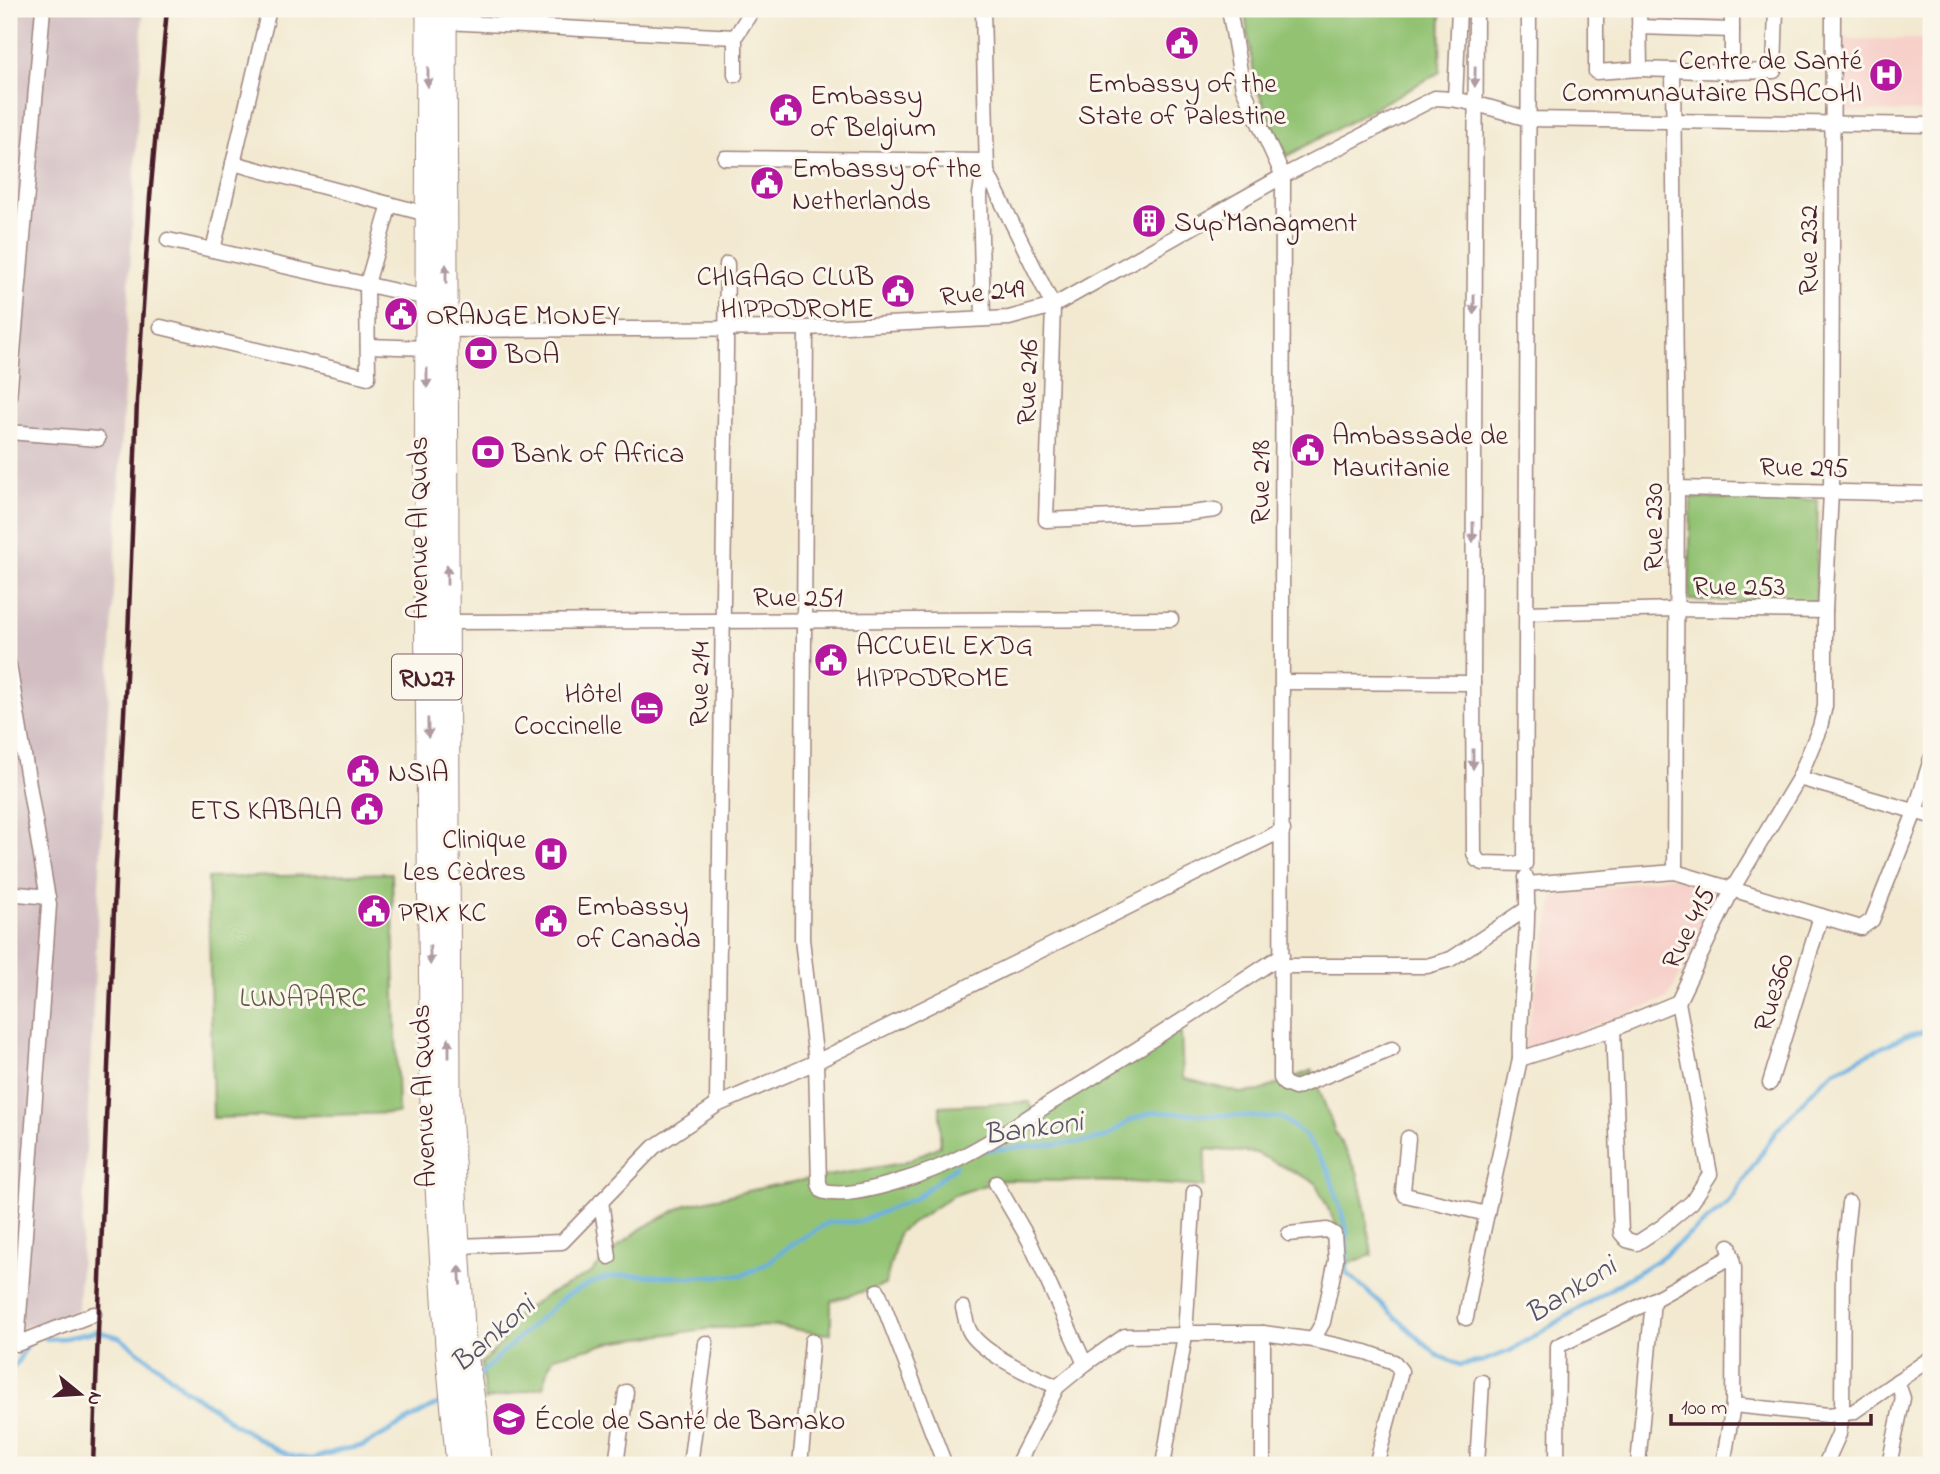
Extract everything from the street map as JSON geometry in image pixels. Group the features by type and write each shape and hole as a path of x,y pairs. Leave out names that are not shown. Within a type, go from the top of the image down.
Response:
{"main road":[{"name":"Avenue Al Quds","path":"433,336 427,298 427,214 439,13"},
{"name":"Avenue Al Quds","path":"439,13 433,336 449,1095 458,1246 455,1432 458,1465"},
{"name":"Avenue Al Quds","path":"437,622 432,1107 456,1345 475,1418 480,1465"}],"street":[{"path":"9,398 43,9"},
{"path":"213,250 270,9"},
{"path":"735,75 735,37 753,9"},
{"name":"Rue 216","path":"983,9 986,166 1053,306 1046,520 1184,514 1215,510"},
{"name":"Rue 218","path":"1229,9 1243,88 1283,176 1281,1078 1286,1084 1296,1088 1392,1049"},
{"path":"1455,99 1459,9"},
{"path":"1476,9 1474,853 1477,860 1483,863 1525,864"},
{"path":"1466,1318 1520,1059 1519,1031 1528,908 1525,864 1529,9"},
{"path":"1596,9 1596,72 1640,69 1774,71 1776,9"},
{"path":"1639,9 1640,69"},
{"path":"1732,9 1732,72"},
{"name":"Rue 232","path":"1831,492 1833,9"},
{"path":"439,13 735,37"},
{"path":"1639,27 1732,30"},
{"name":"Rue 230","path":"1673,70 1675,872"},
{"name":"Rue 249","path":"368,346 433,336 806,328 1009,318 1053,306 1283,176 1435,98 1474,103 1528,119 1931,125"},
{"path":"724,158 986,166 980,194 983,319"},
{"path":"233,163 427,214"},
{"path":"161,327 368,377 367,284 390,204"},
{"path":"167,240 427,298"},
{"name":"Rue 214","path":"717,1105 727,264"},
{"path":"806,328 802,939 817,1062 818,1184 822,1191 830,1194 858,1193 923,1173 965,1156 1282,960 1427,966 1451,959 1528,908"},
{"path":"9,432 98,439"},
{"name":"Rue 295","path":"1676,488 1931,494"},
{"name":"Rue 415","path":"1520,1059 1613,1029 1678,1002 1733,888 1799,778 1820,727 1825,706 1825,611 1831,492"},
{"name":"Rue 253","path":"1526,612 1676,609 1825,611"},
{"name":"Rue 251","path":"437,622 1171,619"},
{"path":"9,666 49,905 17,1344 94,1314"},
{"path":"1283,682 1473,683"},
{"path":"1527,884 1675,872 1861,928 1867,926 1871,920 1915,812 1931,759"},
{"path":"1799,778 1931,816"},
{"path":"458,1246 562,1242 654,1147 717,1105 817,1062 1283,830"},
{"path":"9,894 48,897"},
{"name":"Rue360","path":"1770,1083 1821,916"},
{"path":"1613,1029 1621,1233 1627,1240 1637,1243 1692,1202 1710,1174 1678,1002"},
{"path":"1408,1138 1403,1191 1405,1195 1487,1214"},
{"path":"996,1183 1029,1240 1085,1364"},
{"path":"1163,1465 1185,1334 1194,1192"},
{"path":"601,1201 609,1257"},
{"path":"1825,1465 1839,1434 1842,1413 1843,1259 1849,1203"},
{"path":"1289,1234 1326,1230 1334,1234 1336,1260 1323,1322 1313,1340"},
{"path":"1557,1465 1558,1346 1653,1300 1730,1251 1734,1268 1733,1405 1723,1465"},
{"path":"878,1291 945,1465"},
{"path":"1638,1465 1653,1300"},
{"path":"964,1308 970,1331 983,1346 1057,1387"},
{"path":"1263,1333 1263,1465"},
{"path":"1017,1465 1057,1387 1125,1336 1263,1333 1313,1340 1366,1352 1394,1362 1401,1371 1376,1465"},
{"path":"800,1465 812,1341"},
{"path":"690,1465 706,1343"},
{"path":"1733,1405 1828,1415 1853,1412 1931,1358"},
{"path":"1889,1465 1903,1398 1897,1381"},
{"path":"1477,1465 1482,1382"},
{"path":"616,1465 626,1392"}],"shaded area":[{"path":"9,9 143,9 78,1310 9,1332"},
{"path":"1643,9 1727,9 1727,27 1643,23"},
{"name":"Centre de Santé Communautaire ASACOHI","path":"1842,39 1931,39 1931,112 1841,111"},
{"path":"1671,876 1724,894 1667,999 1523,1051 1554,897"}],"green space":[{"path":"1244,9 1441,9 1440,72 1287,156 1256,87"},
{"path":"1691,498 1818,500 1816,603 1689,600"},
{"name":"LUNAPARC","path":"392,873 398,1113 213,1118 208,878"},
{"path":"1177,1031 1181,1034 1183,1078 1240,1093 1260,1091 1312,1070 1335,1132 1357,1171 1372,1255 1341,1266 1338,1229 1315,1182 1256,1153 1206,1149 1204,1187 1129,1182 1000,1180 952,1196 899,1232 885,1285 831,1301 831,1333 776,1326 714,1328 617,1341 554,1357 543,1387 485,1400 481,1363 503,1340 509,1321 543,1297 591,1273 616,1248 642,1228 686,1205 770,1186 902,1163 940,1146 940,1106 1030,1102 1031,1113"}],"waterway":[{"name":"Bankoni","path":"986,1150 1083,1142 1107,1137 1130,1120 1154,1112 1282,1118 1304,1135 1328,1169 1347,1230 1347,1273 1437,1355 1460,1365 1483,1361 1510,1351 1659,1259 1729,1203 1776,1131 1821,1082 1835,1071 1868,1054 1907,1035 1931,1028"},
{"name":"Bankoni","path":"476,1379 564,1297 589,1284 626,1275 743,1275 766,1264 829,1222 858,1222 916,1198 956,1166"},
{"name":"Bankoni","path":"46,1339 97,1331 119,1337 184,1389 231,1422 277,1450 295,1457 312,1459 363,1446 446,1399"},
{"name":"Bankoni","path":"9,1370 16,1364 28,1344"}],"railway":[{"path":"93,1465 115,882 137,401 150,197 167,9"}],"place":[{"name":"Embassy of the State of Palestine","path":"1182,43"},
{"name":"Centre de Santé Communautaire ASACOHI","path":"1886,75"},
{"name":"Embassy of Belgium","path":"786,110"},
{"name":"Embassy of the Netherlands","path":"767,183"},
{"name":"Sup'Managment","path":"1149,221"},
{"name":"CHIGAGO CLUB HIPPODROME","path":"898,291"},
{"name":"ORANGE MONEY","path":"401,314"},
{"name":"BOA","path":"481,353"},
{"name":"Ambassade de Mauritanie","path":"1308,450"},
{"name":"Bank of Africa","path":"488,452"},
{"name":"ACCUEIL EXDG HIPPODROME","path":"831,660"},
{"name":"Hôtel Coccinelle","path":"647,708"},
{"name":"NSIA","path":"363,771"},
{"name":"ETS KABALA","path":"367,809"},
{"name":"Clinique Les Cèdres","path":"551,854"},
{"name":"PRIX KC","path":"374,911"},
{"name":"Embassy of Canada","path":"551,921"},
{"name":"École de Santé de Bamako","path":"509,1419"}]}
